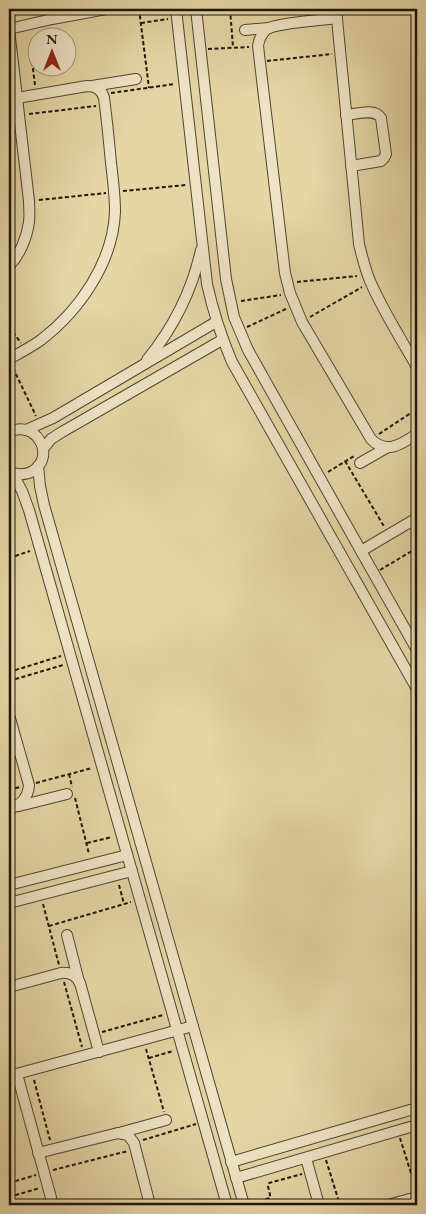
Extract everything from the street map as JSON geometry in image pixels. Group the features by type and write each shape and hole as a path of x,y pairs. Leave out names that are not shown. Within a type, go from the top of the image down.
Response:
{"street":[{"path":"9,266 24,243 29,222 29,201 9,29 106,9"},
{"path":"196,9 230,303 248,350 417,650"},
{"path":"177,13 207,284 222,340 232,362 417,688"},
{"path":"245,30 269,28 336,14 359,244 369,279 378,299 413,351 417,367"},
{"path":"269,28 261,36 258,46 283,263 294,304 302,322 375,444 394,447 417,434"},
{"path":"17,98 136,79"},
{"path":"9,359 41,340 69,314 92,284 108,250 115,212 114,192 104,100 98,88 91,86"},
{"path":"346,115 374,112 378,114 381,118 386,154 381,161 351,166"},
{"path":"143,365 164,338 181,308 194,276 203,242"},
{"path":"26,430 40,424 216,322"},
{"path":"43,449 51,439 62,432 222,340"},
{"path":"9,432 16,429 32,432 41,442 43,449 42,458 34,470 24,474 11,472"},
{"path":"360,463 388,447"},
{"path":"38,466 44,505 192,1026 236,1178 248,1204"},
{"path":"11,472 26,500 227,1205"},
{"path":"361,552 417,518"},
{"path":"9,715 29,785 27,795 20,804 12,808"},
{"path":"12,808 67,794"},
{"path":"9,885 127,855"},
{"path":"9,903 132,871"},
{"path":"67,934 99,1052"},
{"path":"9,987 65,972 75,976 80,982"},
{"path":"53,1205 13,1075 192,1026"},
{"path":"231,1162 417,1108"},
{"path":"38,1153 166,1120"},
{"path":"236,1178 417,1126"},
{"path":"118,1133 128,1135 134,1146 150,1205"},
{"path":"306,1158 319,1205"},
{"path":"388,1205 417,1195"}],"path":[{"path":"139,9 150,88"},
{"path":"230,9 233,48"},
{"path":"141,24 177,13"},
{"path":"200,49 258,46"},
{"path":"260,62 340,53"},
{"path":"34,78 36,95"},
{"path":"19,116 185,82"},
{"path":"230,303 289,288 369,279"},
{"path":"302,322 369,279"},
{"path":"240,331 294,304"},
{"path":"9,327 26,350"},
{"path":"9,359 40,424"},
{"path":"371,439 417,409"},
{"path":"319,477 360,452"},
{"path":"345,461 389,535"},
{"path":"9,558 40,548"},
{"path":"373,574 417,548"},
{"path":"9,672 71,658"},
{"path":"9,681 71,658"},
{"path":"9,790 102,766"},
{"path":"69,774 92,864"},
{"path":"86,843 122,835"},
{"path":"116,875 124,904"},
{"path":"48,926 140,900"},
{"path":"94,1034 172,1013"},
{"path":"144,1040 169,1132"},
{"path":"149,1058 183,1049"},
{"path":"32,1070 52,1150"},
{"path":"9,1183 134,1146 169,1132 204,1122"},
{"path":"398,1131 417,1195"},
{"path":"324,1153 340,1205"},
{"path":"248,1204 270,1198 269,1183 310,1172"},
{"path":"9,1197 47,1185"}]}
